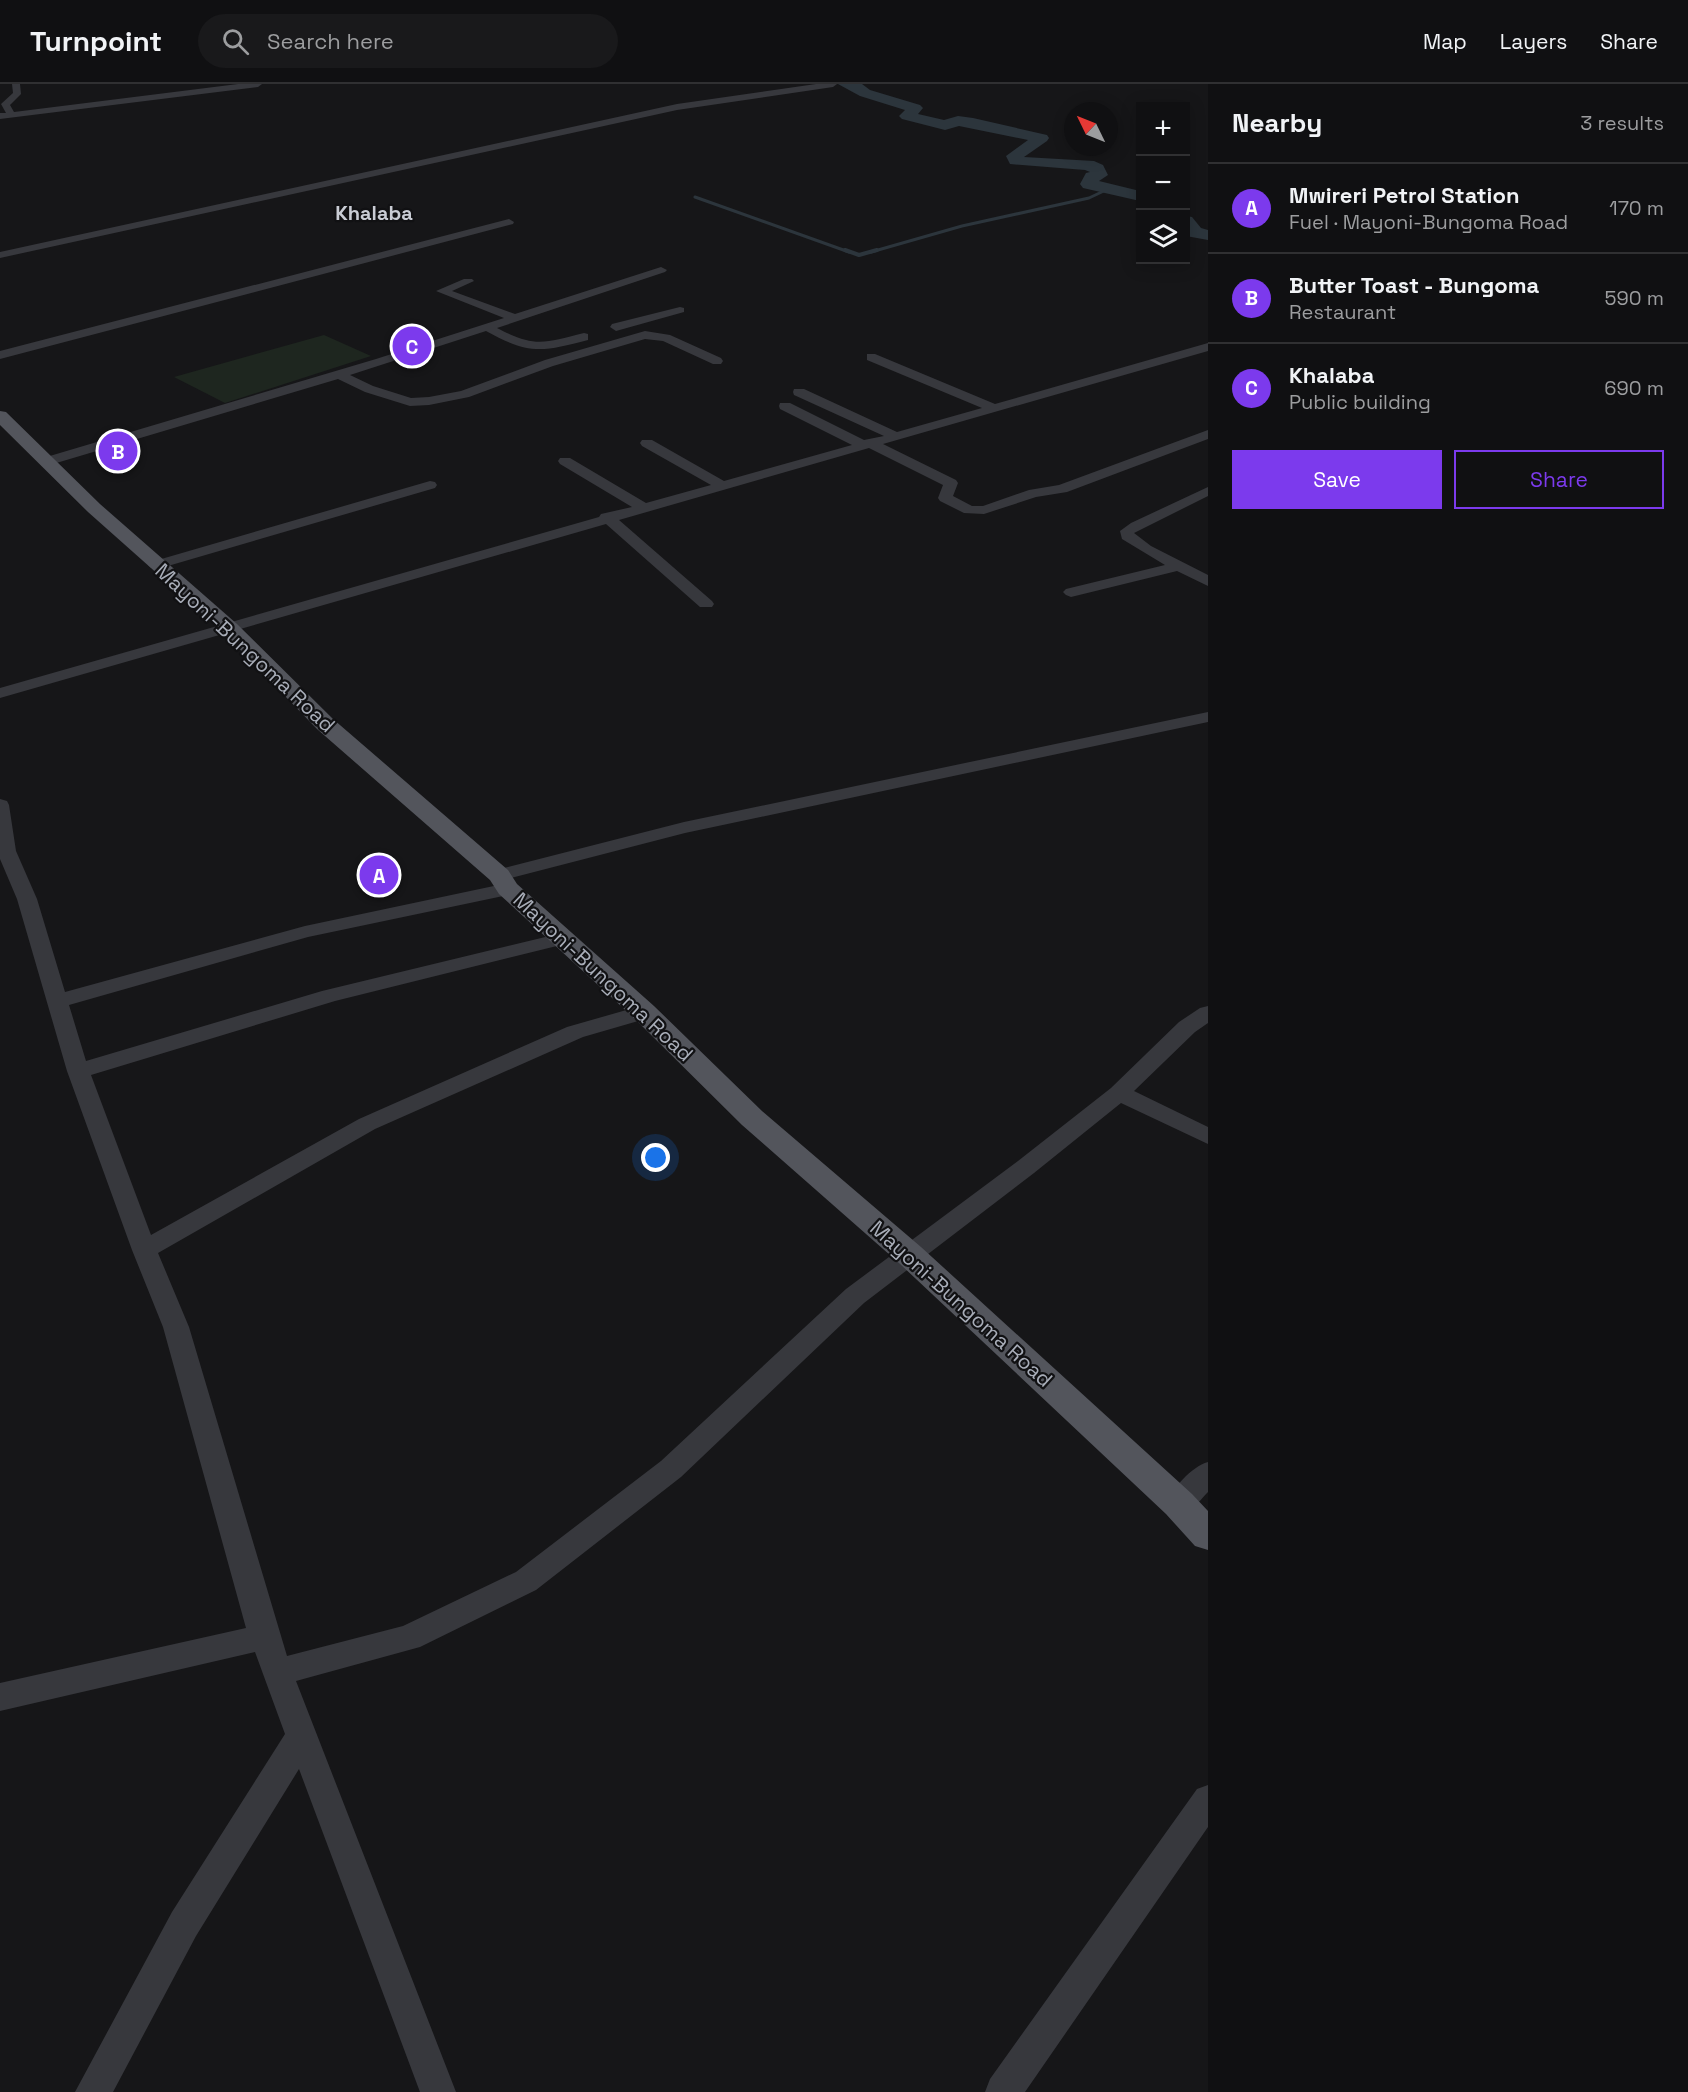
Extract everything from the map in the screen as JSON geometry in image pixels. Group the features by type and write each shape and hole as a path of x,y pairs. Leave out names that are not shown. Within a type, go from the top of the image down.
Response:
{"main road":[{"name":"Mayoni-Bungoma Road","path":"0,416 94,508 230,628 325,724 503,882 562,939 644,1012 752,1118 910,1255 1179,1504 1208,1535"}],"street":[{"path":"12,114 5,104 16,94 16,84"},
{"path":"0,116 258,84"},
{"path":"0,255 677,107 833,84"},
{"path":"0,355 509,222"},
{"path":"48,461 338,374 662,270"},
{"path":"468,281 442,291 516,318"},
{"path":"487,327 524,346 544,347 680,310"},
{"path":"338,374 369,389 410,402 429,402 464,394 549,363 645,335 666,338 717,361"},
{"path":"0,693 606,517 1208,346"},
{"path":"871,357 992,408"},
{"path":"799,392 895,436"},
{"path":"785,406 951,483 945,498 962,508 977,511 1034,493 1062,489 1208,434"},
{"path":"647,443 721,485"},
{"path":"565,461 642,507"},
{"path":"156,565 430,485"},
{"path":"1208,491 1127,531 1127,536 1134,542 1208,581"},
{"path":"606,517 706,604"},
{"path":"1071,592 1178,566"},
{"path":"58,1001 305,932 503,882 695,825 1208,717"},
{"path":"0,805 3,853 27,899 78,1071 144,1250 176,1327 264,1637 438,2092"},
{"path":"78,1071 329,996 562,939"},
{"path":"144,1250 367,1124 575,1032 644,1012"},
{"path":"279,1672 409,1638 526,1581 671,1469 855,1296 1119,1093 1186,1027 1208,1013"},
{"path":"1119,1093 1208,1136"},
{"path":"1179,1504 1208,1473"},
{"path":"0,1697 264,1637"},
{"path":"93,2092 184,1924 301,1737"},
{"path":"1003,2092 1208,1800"}],"shaded area":[{"path":"324,335 371,356 225,403 174,377"}],"waterway":[{"path":"845,84 857,87 865,93 915,108 907,116 945,125 958,121 973,123 1041,138 1014,156 1016,161 1088,165 1097,169 1100,175 1092,177 1089,184 1136,195"},
{"path":"871,252 962,226 1089,198 1108,189"},
{"path":"695,197 849,252"},
{"path":"1190,226 1191,232 1208,235"},
{"path":"845,250 859,255 877,250"}],"place":[{"name":"Khalaba","path":"412,346"},
{"name":"Butter Toast - Bungoma","path":"118,451"},
{"name":"Mwireri Petrol Station","path":"379,875"}],"district":[{"name":"Khalaba","path":"374,213"}]}
